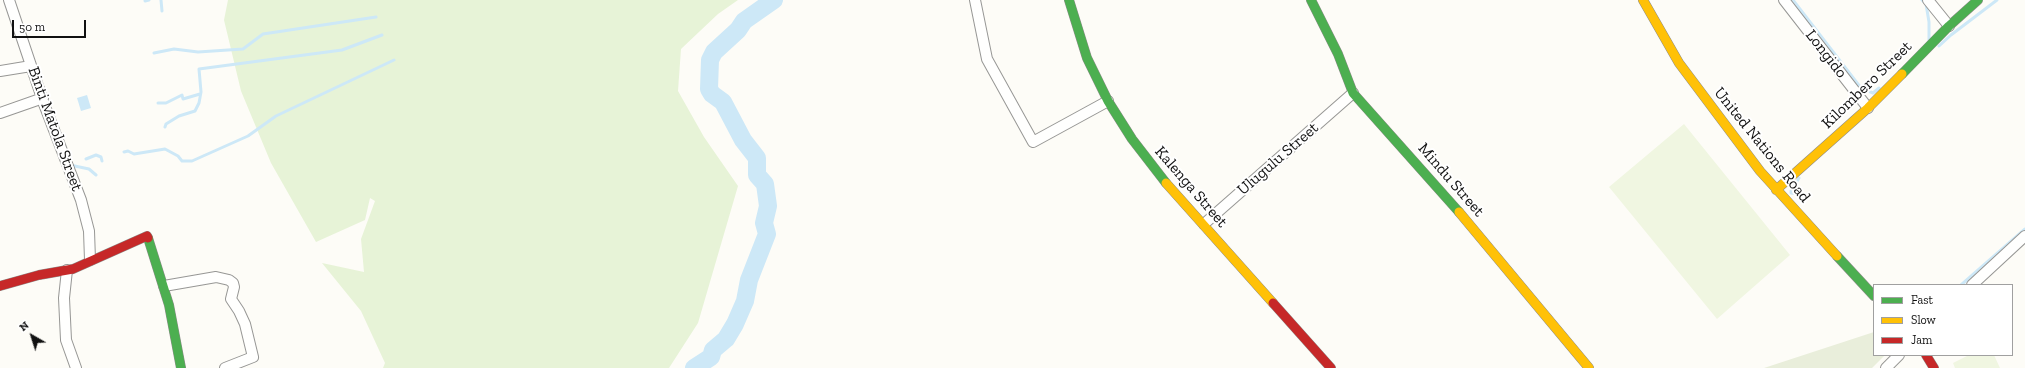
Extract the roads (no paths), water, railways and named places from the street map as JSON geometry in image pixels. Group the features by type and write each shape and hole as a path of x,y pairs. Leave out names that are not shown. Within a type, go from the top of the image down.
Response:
{"street":[{"name":"Binti Matola Street","path":"10,0 31,66 83,207 90,238 90,260"},
{"path":"975,0 987,59 1010,103 1033,142 1108,101"},
{"name":"Kalenga Street","path":"1069,0 1087,58 1108,101 1136,145 1158,174 1204,224 1330,368"},
{"name":"Mindu Street","path":"1311,0 1338,54 1353,93 1436,184 1589,368"},
{"name":"United Nations Road","path":"1643,0 1654,22 1693,83 1776,190 1873,295"},
{"name":"Longido","path":"1784,0 1868,108"},
{"path":"1928,0 1949,26"},
{"name":"Kilombero Street","path":"1776,190 1868,108 1949,26 1978,0"},
{"path":"0,71 31,66"},
{"name":"Ulugulu Street","path":"1204,224 1353,93"},
{"path":"0,113 43,98"},
{"path":"0,286 39,275 67,270 147,236 164,286 181,368"},
{"path":"1973,284 2025,238"},
{"path":"67,270 64,298 66,340 76,368"},
{"path":"164,286 216,277 229,280 232,283 234,287 231,300 239,311 245,324 253,356 239,366 225,368"},
{"path":"1886,368 1898,356"},
{"path":"1927,356 1934,368"}],"water":[{"path":"87,95 91,108 81,111 77,98"}],"waterway":[{"path":"145,1 149,0"},
{"path":"161,0 162,11"},
{"path":"694,368 711,357 713,350 726,339 735,324 745,301 749,280 767,234 764,223 768,206 765,184 757,175 757,158 743,140 723,102 712,94 709,89 710,60 714,52 738,30 744,21 774,0"},
{"path":"1793,0 1861,88 1873,93 1879,88"},
{"path":"1922,0 1926,4 1929,22 1929,40"},
{"path":"1939,46 1997,0"},
{"path":"154,53 174,49 198,52 243,49 263,34 376,17"},
{"path":"165,127 166,124 179,116 195,111 199,103 201,92 199,69 342,50 382,35"},
{"path":"124,152 128,151 134,154 165,149 178,156 182,161 192,161 248,136 276,116 394,60"},
{"path":"158,103 166,103 182,95 183,99 200,94"},
{"path":"86,159 96,155 101,157 102,161"},
{"path":"70,165 89,169 96,175"},
{"path":"1798,194 1791,193 1791,191 1799,178"},
{"path":"1962,284 2025,229"}]}
